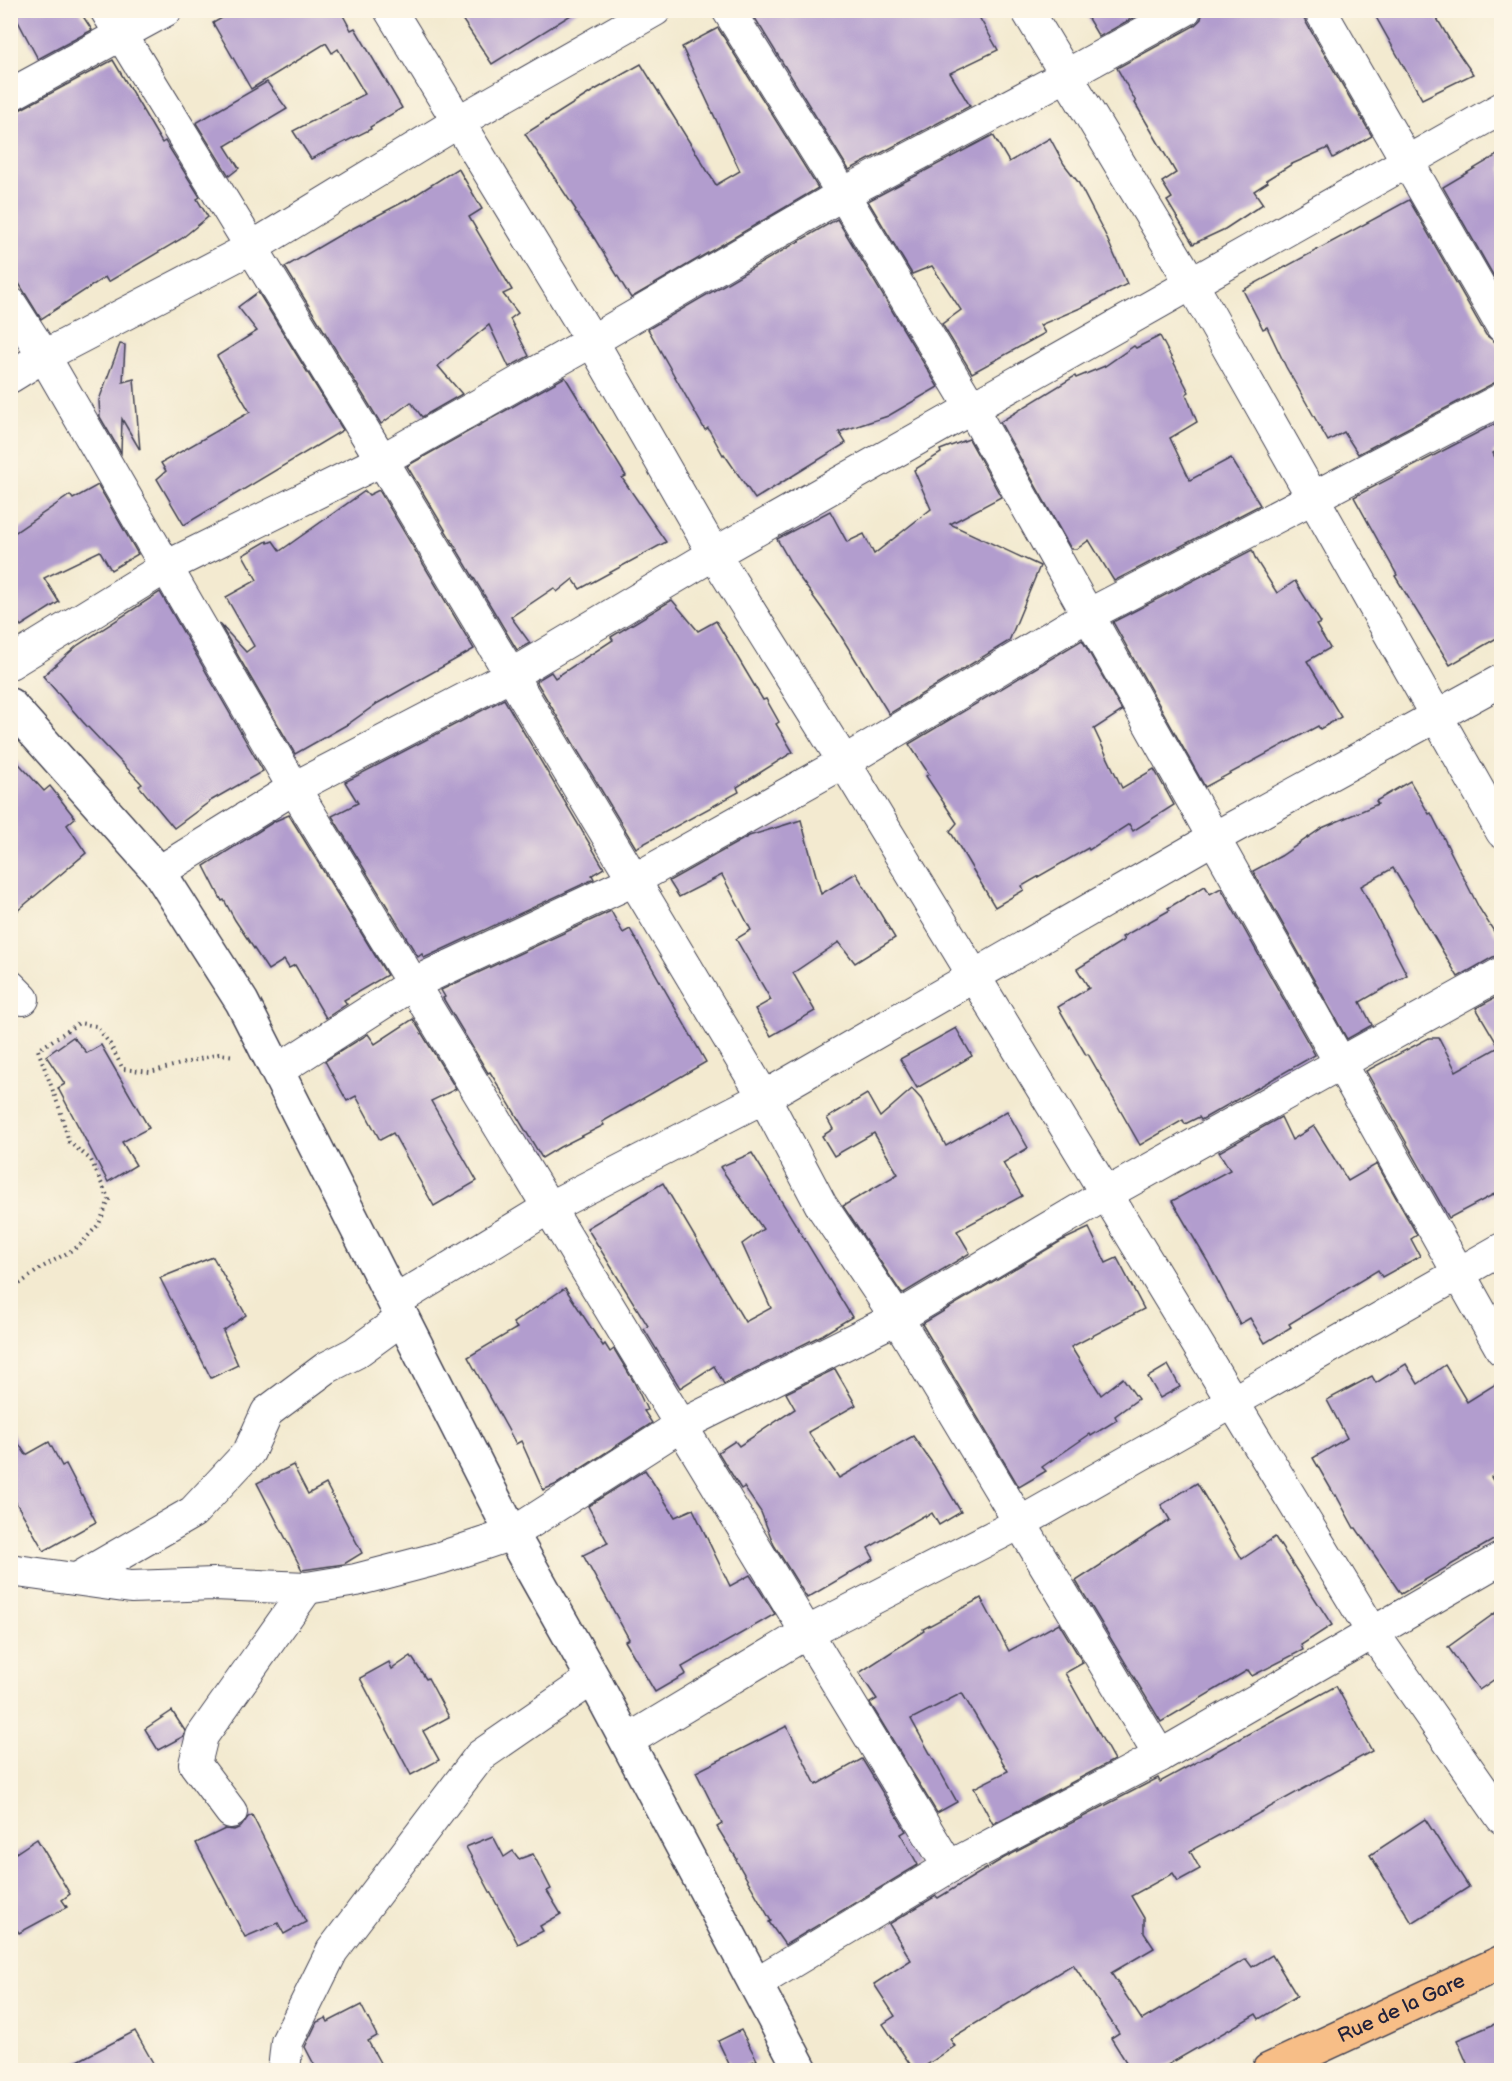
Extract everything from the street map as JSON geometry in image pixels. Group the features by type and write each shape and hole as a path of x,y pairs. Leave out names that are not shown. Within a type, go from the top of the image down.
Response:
{"main road":[{"name":"Rue de la Gare","path":"1269,2070 1502,1962"}],"street":[{"path":"10,96 114,23 166,10"},
{"path":"390,10 592,341 714,554 844,762 1373,1634 1502,1818"},
{"path":"10,377 45,356 251,248 458,122 655,10"},
{"path":"728,10 843,194 971,407 1502,1350"},
{"path":"1027,10 1192,284 1502,832"},
{"path":"10,663 166,567 382,460 592,341 843,194 1185,10"},
{"path":"1320,10 1502,326"},
{"path":"114,23 382,460 764,1097 821,1205 897,1318 1160,1756"},
{"path":"159,873 294,788 511,675 714,554 1502,108"},
{"path":"10,303 45,356 294,788 949,1867"},
{"path":"270,1057 412,984 634,880 844,762 1088,615 1502,399"},
{"path":"77,1579 193,1512 249,1452 267,1412 326,1368 355,1353 399,1310 548,1208 764,1097 1214,838 1502,680"},
{"path":"10,705 159,873 242,1002 512,1534 627,1741 801,2070"},
{"path":"10,1570 130,1587 214,1584 307,1588 356,1580 440,1558 512,1534 681,1426 897,1318 1106,1194 1502,973"},
{"path":"627,1741 806,1633 1020,1523 1502,1249"},
{"path":"755,1984 949,1867 1160,1756 1502,1558"},
{"path":"231,1812 195,1764 202,1736 307,1588"},
{"path":"284,2070 287,2042 332,1951 480,1756 593,1678"}],"path":[{"path":"10,1291 41,1268 79,1246 99,1224 109,1200 91,1160 69,1142 38,1050 79,1023 96,1026 110,1044 123,1069 150,1072 219,1054 270,1057"}],"building":[{"path":"12,10 79,10 92,30 38,59"},
{"path":"220,10 340,10 351,30 355,28 402,108 370,127 371,129 311,159 293,131 365,94 338,49 332,53 326,43 251,89 213,23 224,17"},
{"path":"456,10 579,10 492,64"},
{"path":"750,10 975,10 998,50 950,73 970,106 849,170"},
{"path":"1083,10 1147,10 1099,37"},
{"path":"1203,10 1302,10 1304,19 1372,136 1333,158 1328,148 1292,164 1266,180 1268,182 1254,191 1263,204 1225,229 1193,244 1167,201 1172,198 1162,182 1176,173 1117,68 1194,26 1201,19"},
{"path":"1372,10 1432,10 1473,74 1422,99"},
{"path":"718,28 818,188 631,298 525,134 641,64 716,185 740,171 682,47"},
{"path":"113,60 162,143 165,141 200,197 197,199 208,217 181,239 108,282 105,277 41,319 10,269 10,115"},
{"path":"267,82 287,109 225,146 239,168 229,176 196,123"},
{"path":"993,135 1009,162 1050,138 1064,164 1078,182 1105,234 1127,284 1085,306 1040,325 1045,333 972,373 942,324 961,310 932,266 912,274 868,201"},
{"path":"1502,152 1502,277 1496,280 1443,187"},
{"path":"458,168 482,209 469,217 512,290 503,294 518,313 510,319 529,356 509,367 489,325 438,366 462,394 422,417 411,402 381,424 285,267 411,198"},
{"path":"1409,200 1486,335 1502,352 1502,381 1494,383 1358,454 1344,432 1328,441 1286,367 1267,327 1263,329 1243,290"},
{"path":"837,219 938,387 888,416 839,432 846,443 755,499 723,455 708,428 705,430 648,329"},
{"path":"258,292 343,430 184,525 157,479 166,471 161,463 250,412 217,356 257,331 238,307"},
{"path":"1160,336 1189,392 1186,394 1197,422 1170,438 1190,480 1231,458 1260,505 1114,581 1089,540 1077,549 1071,549 1000,422 1075,376 1076,378 1105,366 1134,346 1136,348"},
{"path":"120,344 125,345 123,382 134,379 140,450 122,419 121,453 100,417 99,400"},
{"path":"565,377 626,476 622,478 666,542 580,589 573,579 557,592 554,588 511,617 530,643 517,650 407,466"},
{"path":"1502,420 1502,448 1493,453 1502,473 1502,635 1450,665 1395,576 1397,575 1354,497"},
{"path":"969,439 1001,497 950,524 1040,566 1009,641 889,714 836,628 797,574 777,539 830,511 847,542 864,534 874,554 931,509 914,470 941,453 940,450"},
{"path":"98,485 138,554 111,570 100,551 44,578 59,602 21,626 10,612 10,536 70,495 73,499"},
{"path":"379,490 474,649 378,703 348,724 295,754 219,623 246,652 254,646 226,597 257,580 243,555 267,541 268,543 273,541 280,551 365,491 369,495"},
{"path":"1252,550 1277,593 1295,581 1321,623 1316,625 1330,648 1307,661 1341,717 1320,729 1318,726 1205,787 1113,622"},
{"path":"160,592 263,771 212,800 174,828 139,786 142,784 43,676 78,645"},
{"path":"672,600 698,631 716,621 763,700 766,699 779,722 776,724 793,752 737,787 739,792 636,848 536,681 551,672 555,678 613,640 611,637"},
{"path":"1082,640 1122,711 1094,729 1122,788 1154,769 1174,805 1133,831 1129,824 1089,850 1088,848 1022,886 1024,890 995,907 950,831 957,823 926,776 929,774 909,744"},
{"path":"504,699 604,868 592,875 594,879 424,958 422,954 418,957 332,816 358,803 345,782"},
{"path":"10,754 44,791 50,786 75,818 67,825 86,853 10,917"},
{"path":"1410,781 1429,814 1431,813 1479,908 1502,944 1502,955 1493,957 1458,977 1393,868 1361,886 1407,975 1360,1002 1372,1025 1347,1039 1253,871 1281,856 1322,828 1378,804 1376,801"},
{"path":"289,815 387,975 344,1000 347,1004 326,1018 295,965 289,968 284,960 268,970 224,900 222,901 204,866 275,821"},
{"path":"801,820 821,894 856,873 895,938 855,963 839,942 793,973 815,1011 771,1036 755,1009 771,1000 736,939 751,930 722,875 679,897 669,881 749,836"},
{"path":"1205,886 1210,894 1221,888 1315,1055 1201,1120 1199,1117 1185,1124 1183,1120 1140,1145 1058,1007 1089,988 1077,969 1124,940 1122,937 1170,910 1168,908"},
{"path":"611,911 623,933 630,929 706,1062 602,1122 604,1125 542,1158 490,1072 488,1073 443,998 445,997 441,990"},
{"path":"1502,994 1502,1190 1449,1218 1366,1071 1429,1038 1439,1038 1456,1071 1499,1047 1476,1008"},
{"path":"413,1019 456,1089 431,1101 477,1181 434,1206 393,1133 380,1140 356,1096 347,1101 325,1061 368,1034 375,1044"},
{"path":"956,1028 972,1056 917,1088 900,1059"},
{"path":"73,1037 87,1053 101,1045 149,1128 122,1142 136,1165 108,1182 58,1088 65,1084 46,1056"},
{"path":"912,1089 921,1099 946,1146 1007,1111 1028,1148 1003,1163 1022,1196 957,1231 970,1253 902,1294 843,1206 898,1174 874,1133 834,1156 822,1136 833,1129 827,1118 867,1094 880,1117"},
{"path":"1281,1117 1292,1140 1314,1126 1348,1181 1377,1164 1417,1235 1411,1239 1420,1256 1382,1277 1378,1270 1289,1324 1291,1327 1265,1343 1250,1318 1240,1324 1208,1262 1172,1201 1230,1170 1219,1152"},
{"path":"752,1153 852,1317 822,1335 724,1384 714,1366 680,1388 644,1329 648,1326 587,1228 663,1183 745,1322 771,1308 742,1244 763,1229 720,1167"},
{"path":"1089,1228 1106,1263 1117,1258 1144,1309 1071,1347 1101,1395 1123,1378 1138,1399 1115,1416 1117,1420 1091,1436 1090,1434 1042,1467 1046,1471 1019,1487 922,1324 1061,1241"},
{"path":"213,1257 246,1315 223,1331 238,1365 211,1378 160,1278"},
{"path":"565,1288 603,1346 605,1344 610,1352 614,1349 634,1382 647,1410 644,1411 652,1423 557,1484 543,1490 521,1441 516,1444 468,1357 517,1328 513,1323"},
{"path":"1406,1364 1418,1384 1445,1365 1467,1402 1502,1380 1502,1471 1491,1477 1502,1496 1502,1535 1401,1594 1354,1528 1313,1458 1347,1438 1327,1400 1372,1376 1376,1383"},
{"path":"1168,1365 1180,1387 1160,1398 1148,1377"},
{"path":"835,1369 856,1405 808,1432 839,1478 913,1436 961,1512 939,1525 932,1513 926,1517 925,1515 868,1548 874,1559 807,1598 774,1545 761,1512 744,1487 741,1489 718,1452 735,1441 739,1446 795,1409 786,1393"},
{"path":"10,1430 26,1455 49,1442 62,1466 66,1464 96,1522 44,1551 10,1492"},
{"path":"293,1465 308,1494 326,1484 362,1553 344,1564 302,1570 257,1483"},
{"path":"645,1470 675,1517 693,1509 730,1586 750,1575 775,1614 682,1667 686,1674 655,1692 625,1641 629,1639 583,1555 608,1543 588,1506"},
{"path":"1197,1483 1242,1559 1275,1537 1332,1625 1301,1645 1303,1650 1252,1676 1248,1670 1161,1722 1076,1581 1170,1520 1161,1505"},
{"path":"981,1598 1009,1651 1059,1623 1083,1663 1065,1673 1114,1760 993,1824 974,1788 1008,1771 962,1693 911,1719 957,1802 937,1813 870,1703 877,1699 859,1673 924,1631 923,1629"},
{"path":"1502,1608 1502,1674 1479,1690 1448,1647"},
{"path":"411,1656 426,1679 428,1678 449,1717 423,1731 439,1760 411,1775 360,1678 389,1662 392,1669"},
{"path":"1336,1686 1372,1751 1190,1851 1200,1869 1178,1881 1173,1873 1131,1896 1144,1918 1144,1933 1154,1948 1111,1973 1142,2020 1246,1959 1252,1967 1272,1955 1297,1996 1259,2019 1256,2014 1159,2070 1131,2070 1111,2038 1119,2033 1073,1964 950,2039 955,2046 919,2070 914,2070 883,2024 895,2016 874,1984 911,1960 889,1924 936,1896 938,1898 1004,1858 1158,1778 1160,1782"},
{"path":"172,1711 185,1731 184,1736 158,1750 145,1729"},
{"path":"787,1726 816,1785 862,1759 906,1831 901,1834 918,1865 785,1945 769,1922 771,1921 717,1827 722,1824 696,1772"},
{"path":"252,1815 306,1922 284,1934 278,1923 245,1937 196,1843 225,1829 234,1830 241,1827"},
{"path":"1425,1819 1469,1887 1412,1923 1370,1855"},
{"path":"493,1836 504,1857 513,1851 519,1859 533,1854 551,1889 547,1891 561,1914 540,1926 543,1931 518,1944 466,1847"},
{"path":"37,1839 70,1894 62,1900 67,1907 19,1933 10,1919 10,1857"},
{"path":"361,2005 377,2036 368,2041 384,2070 317,2070 305,2047 317,2022 326,2018 328,2022"},
{"path":"1502,2021 1502,2070 1470,2070 1457,2040"},
{"path":"741,2030 757,2060 732,2070 718,2041"},
{"path":"135,2031 157,2070 61,2070 114,2042"}]}
